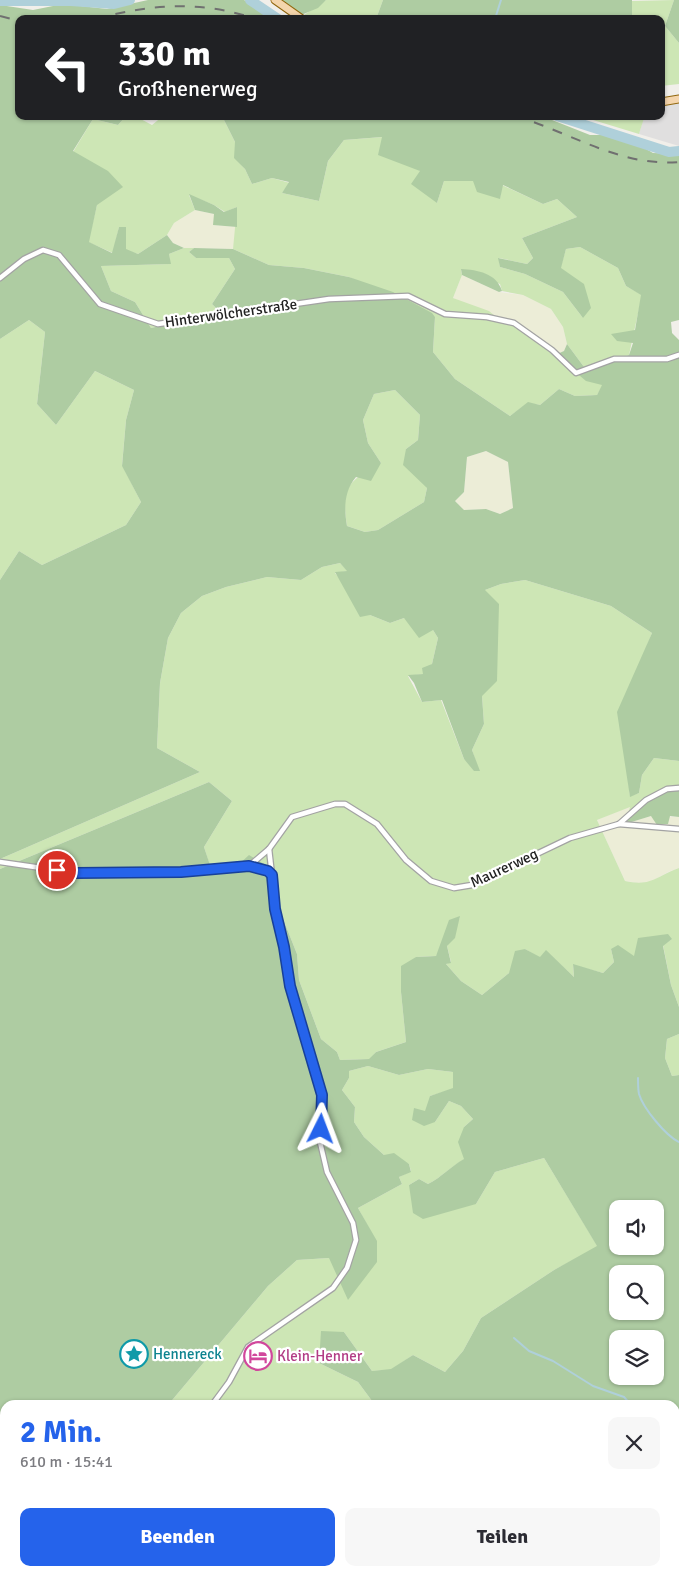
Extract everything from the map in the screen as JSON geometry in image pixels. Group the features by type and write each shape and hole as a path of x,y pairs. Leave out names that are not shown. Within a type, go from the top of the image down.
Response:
{"main road":[{"path":"275,0 296,15"},
{"path":"665,101 679,99"}],"street":[{"name":"Hinterwölcherstraße","path":"0,278 24,259 43,250 59,255 100,304 158,324 329,299 408,296 445,314 488,318 514,323 552,350 576,373 614,359 667,359 679,355"},
{"name":"Maurerweg","path":"249,866 269,849 292,817 335,804 344,804 351,806 377,824 406,860 431,881 454,888 472,885 570,838 619,824 646,800 667,789 679,788"},
{"path":"619,824 679,829"},
{"path":"216,1400 229,1382 248,1348 333,1288 347,1268 356,1240 353,1222 327,1172 320,1142 322,1095 290,986 284,947 275,909 269,849"},
{"path":"0,862 76,873 181,872 249,866 268,871 272,875"}],"shaded area":[{"path":"679,103 679,146 639,134 643,120 665,120 665,105"}],"green space":[{"path":"148,0 244,0 267,15 15,15 15,120 92,120 73,151 108,171 123,187 97,205 89,242 112,253 119,227 126,227 126,249 138,254 167,235 173,243 184,248 169,254 171,264 101,266 111,291 135,302 151,328 220,312 212,304 235,269 229,258 196,258 189,252 194,248 233,249 269,265 304,268 349,277 393,292 432,313 435,317 433,352 455,379 510,416 528,402 540,405 559,389 575,396 597,395 602,385 586,381 555,355 564,351 567,344 587,371 629,355 633,343 617,341 611,334 635,330 641,295 626,286 618,268 580,247 566,249 561,268 584,284 591,308 583,318 563,292 525,274 500,267 498,258 527,264 533,258 522,238 577,217 557,199 543,204 503,185 500,199 477,192 473,181 444,181 437,203 411,184 420,171 378,155 382,137 344,140 328,161 319,201 282,193 289,182 272,178 252,184 245,169 234,158 235,142 224,120 552,120 590,135 607,135 639,145 653,153 679,154 679,320 671,322 672,333 679,340 679,761 654,758 642,775 639,793 630,797 617,712 652,633 611,606 525,580 501,584 485,590 499,604 497,681 482,696 484,724 472,750 480,771 474,771 464,759 442,700 422,702 414,683 408,675 423,674 422,668 432,664 438,638 433,630 419,638 404,618 390,623 370,615 360,617 335,572 347,571 340,563 322,567 301,580 267,577 226,587 202,596 181,613 168,638 160,683 157,748 200,772 0,859 0,580 19,551 42,565 126,525 141,502 122,466 126,420 134,390 95,371 56,425 37,404 45,332 29,320 0,339 0,5 33,10 63,4 107,9","holes":["395,390 420,415 418,440 406,449 403,465 427,488 424,502 378,530 365,532 347,526 345,506 352,482 356,477 371,481 381,463 368,443 363,420 374,394","486,451 508,462 513,508 500,514 486,509 464,510 455,501 464,492 467,457"]},
{"path":"280,0 326,0 318,8 301,15"},
{"path":"326,0 383,0 377,15 304,15"},
{"path":"383,0 632,0 632,15 377,15"},
{"path":"674,0 665,26 665,15 632,15 632,1"},
{"path":"674,0 679,0 679,43 665,26"},
{"path":"665,26 679,43 679,84 665,86"},
{"path":"92,120 118,125 122,120 143,120 152,125 158,120 224,120 235,142 235,158 245,169 252,184 272,178 290,183 282,193 319,201 328,161 344,140 383,137 420,171 437,203 444,181 474,181 500,198 502,185 543,204 557,199 577,217 522,238 533,258 527,264 499,258 500,267 525,274 563,292 583,318 560,269 566,249 580,247 618,268 626,286 642,295 629,355 587,371 567,344 563,327 551,309 523,295 502,291 500,284 461,270 462,275 453,298 489,311 501,321 514,326 603,385 597,395 575,396 559,389 540,405 528,403 510,416 455,379 433,352 435,317 349,277 304,268 269,265 233,249 237,207 225,212 214,205 189,195 195,210 174,223 167,235 138,254 125,250 126,227 119,227 113,253 88,242 97,205 73,152"},
{"path":"97,120 122,120 118,125"},
{"path":"593,120 643,120 639,134"},
{"path":"189,194 214,205 224,212 237,207 237,227 213,225 214,214 195,210"},
{"path":"195,210 214,214 214,225 237,227 233,249 184,248 173,243 167,235 174,223"},
{"path":"184,248 194,248 189,252 196,258 229,258 235,269 212,304 220,312 151,328 135,302 111,291 101,266 170,264 169,254"},
{"path":"461,269 474,270 491,276 502,291 499,292 462,275"},
{"path":"462,275 499,292 523,295 551,309 563,327 567,344 564,351 555,355 501,321 453,298"},
{"path":"29,320 45,332 37,404 56,425 95,371 134,390 126,420 122,465 141,502 126,525 42,565 19,551 0,580 0,339"},
{"path":"395,390 420,415 418,440 406,449 427,488 424,502 378,530 365,532 347,526 345,513 346,494 354,481 381,463 368,443 363,420 374,394"},
{"path":"486,451 508,462 513,508 500,514 486,509 464,510 455,501 464,492 467,457"},
{"path":"340,563 348,571 335,573 370,615 390,623 404,618 433,630 438,638 432,664 423,674 408,676 422,702 441,700 464,759 479,771 472,750 484,724 482,696 485,590 501,584 525,580 611,606 652,633 641,661 627,770 630,796 639,793 642,775 654,758 679,761 679,785 650,799 627,818 630,807 597,820 625,881 648,882 679,868 679,1007 671,985 663,945 672,939 634,957 611,949 614,962 603,973 573,965 574,977 546,951 540,958 525,949 509,973 482,995 461,981 446,964 451,962 447,946 460,917 436,956 416,957 401,992 406,1042 376,1052 370,1059 340,1060 337,1052 321,1039 299,980 297,954 278,906 276,871 210,866 204,847 232,801 209,782 0,869 0,859 200,772 157,748 160,683 168,638 181,613 202,596 226,587 267,577 301,580 322,567"},
{"path":"209,782 232,801 204,847 210,865 236,867 249,855 276,871 278,906 297,954 299,980 321,1039 337,1052 340,1060 369,1059 376,1052 406,1042 401,992 401,966 416,957 436,956 449,920 460,916 455,938 447,946 451,963 446,964 461,981 482,995 509,973 515,951 525,949 540,957 546,950 574,977 573,964 603,973 614,962 611,949 618,945 634,956 638,938 668,934 672,939 663,946 671,985 679,1007 679,1034 667,1039 665,1058 672,1076 679,1075 679,1400 371,1400 358,1382 319,1363 321,1331 344,1332 372,1371 391,1369 413,1355 445,1372 463,1351 481,1318 554,1270 597,1246 544,1158 495,1172 476,1204 423,1219 413,1213 409,1185 419,1179 428,1184 464,1159 458,1142 464,1127 473,1119 461,1106 449,1101 435,1122 424,1126 412,1120 414,1108 425,1111 430,1096 453,1088 453,1072 428,1069 399,1075 368,1066 349,1071 349,1078 342,1090 355,1107 354,1122 364,1137 384,1155 394,1153 409,1164 411,1172 399,1177 402,1184 358,1208 377,1241 377,1262 348,1300 329,1258 297,1260 268,1286 172,1400 0,1400 0,869"},
{"path":"679,785 679,817 670,816 668,824 657,825 651,816 625,824 628,817 640,806"},
{"path":"631,806 625,824 651,816 679,817 679,868 651,882 637,883 625,881 597,820"},
{"path":"679,1034 679,1075 672,1076 665,1058 667,1039"},
{"path":"368,1066 399,1075 428,1069 453,1072 453,1089 430,1096 435,1122 449,1101 461,1106 473,1119 464,1127 465,1159 428,1184 419,1179 409,1185 476,1204 495,1172 544,1158 598,1247 554,1270 481,1318 463,1351 445,1372 413,1355 391,1370 372,1371 344,1332 319,1363 358,1382 371,1400 172,1400 268,1286 297,1260 329,1258 376,1241 358,1208 402,1184 399,1177 411,1171 409,1164 384,1155 364,1137 354,1122 355,1107 342,1090 349,1078 349,1071"}],"waterway":[{"path":"0,1 71,1 114,4 130,0"},
{"path":"250,0 272,15"},
{"path":"496,15 501,0"},
{"path":"569,120 669,152 679,151"},
{"path":"638,1078 639,1094 645,1107 662,1128 679,1142"},
{"path":"514,1338 529,1351 553,1361 593,1386 624,1397 627,1400"}],"railway":[{"path":"112,15 156,7 176,6 215,9 242,15"},
{"path":"0,16 15,20"},
{"path":"526,120 616,154 657,162 679,162"}],"place":[{"name":"Hennereck","path":"134,1354"},
{"name":"Klein-Henner","path":"258,1356"}],"route":[{"path":"57,870 76,873 181,872 249,866 268,871 273,878 275,909 284,947 290,986 322,1095 321,1129"}]}
